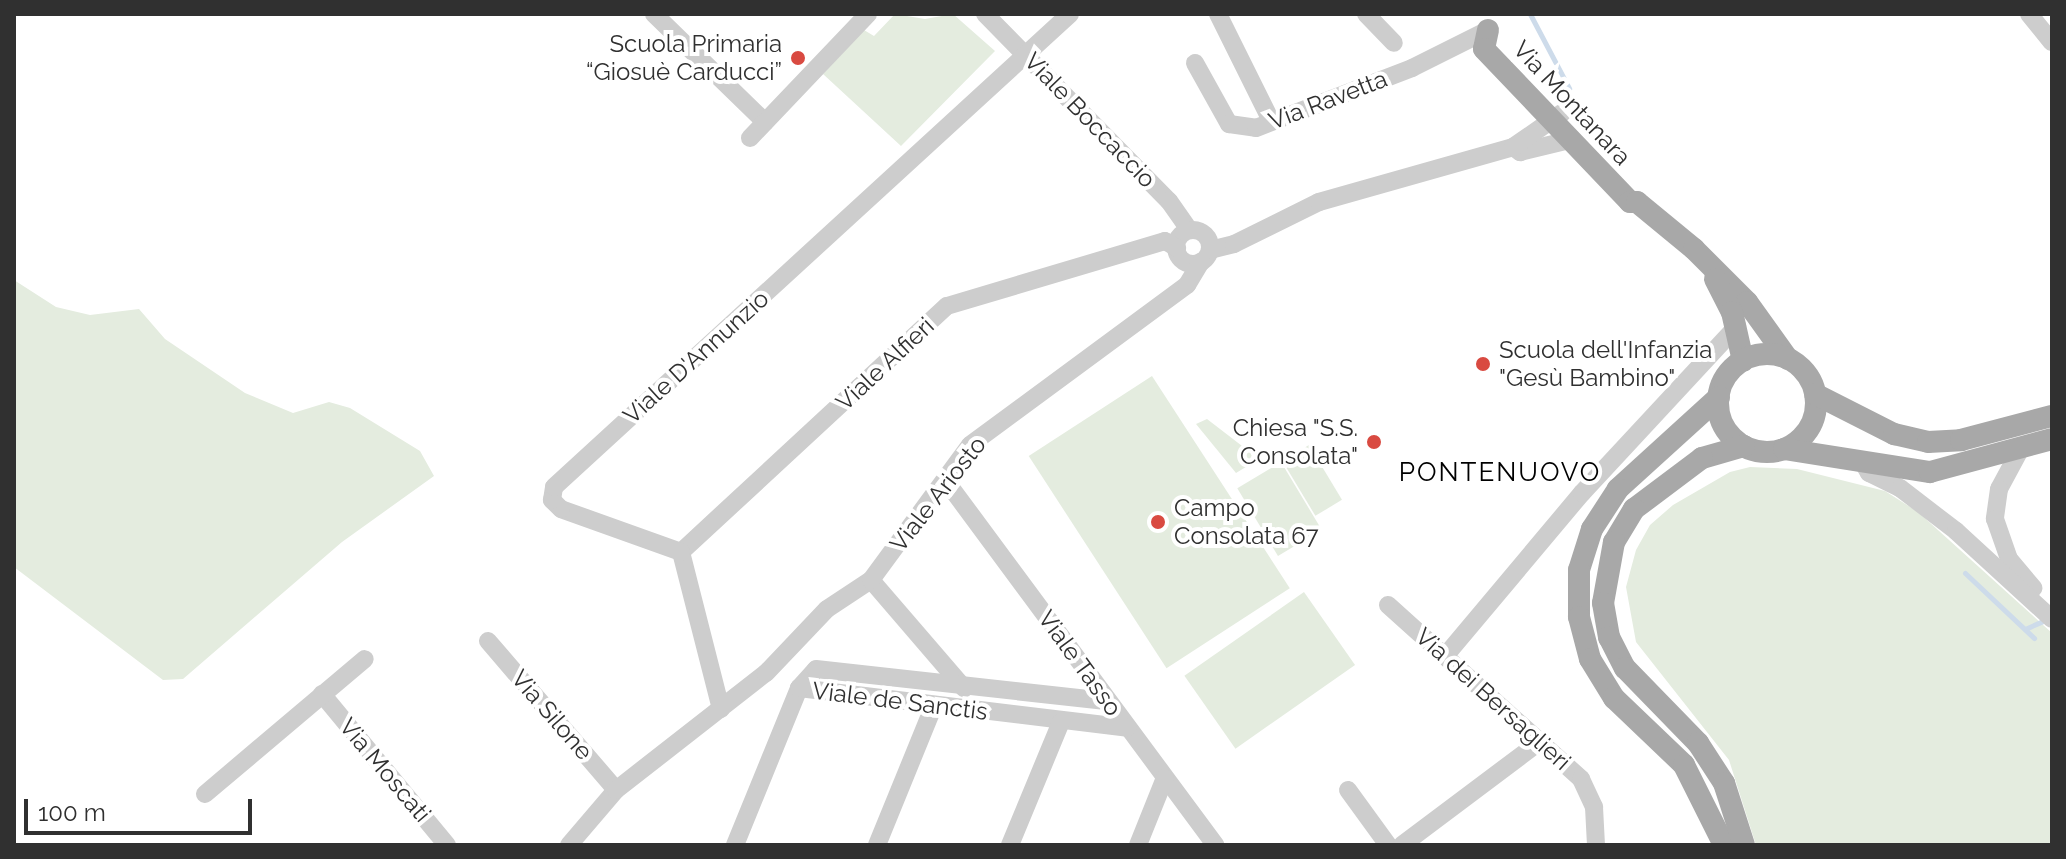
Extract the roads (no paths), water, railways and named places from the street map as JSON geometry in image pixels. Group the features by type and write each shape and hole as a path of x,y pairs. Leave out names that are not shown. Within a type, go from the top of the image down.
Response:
{"main road":[{"name":"Via Montanara","path":"1482,22 1484,49 1638,195 1637,202"},
{"name":"Via Montanara","path":"1558,117 1570,140 1630,202 1637,202 1747,302 1788,359"},
{"name":"Via Montanara","path":"1707,263 1737,326 1743,361"},
{"path":"1724,845 1684,765 1614,698 1590,659 1579,617 1579,570 1592,529 1618,489 1719,397 1727,376 1743,361 1758,355 1788,359 1801,368 1815,394 1894,434 1928,442 1961,440 2052,416"},
{"path":"1784,449 1810,428 1815,394"},
{"path":"1719,397 1724,426 1744,446 1763,452 1784,449 1930,472 2052,439"},
{"path":"1744,446 1702,458 1634,509 1614,542 1605,570 1603,603 1609,637 1625,668 1698,743 1724,783 1744,845"}],"street":[{"path":"654,14 765,122"},
{"path":"750,138 868,14"},
{"name":"Viale Boccaccio","path":"985,14 1169,201 1189,230 1205,235 1206,256"},
{"name":"Viale D'Annunzio","path":"681,552 561,509 552,500 554,487 1070,14"},
{"path":"1218,14 1271,121"},
{"path":"1366,14 1394,43"},
{"path":"2029,14 2052,42"},
{"name":"Via Ravetta","path":"1195,63 1229,124 1256,128 1412,68 1482,22"},
{"path":"1189,230 1177,248 1185,261 1234,244 1319,202 1513,147 1558,117"},
{"path":"1513,147 1520,152 1570,140"},
{"name":"Viale Alfieri","path":"681,552 947,306 1165,241 1177,248"},
{"name":"Viale Ariosto","path":"569,845 616,790 766,673 827,609 871,580 970,445 1006,414 1080,368 1187,285 1206,256"},
{"path":"1446,655 1582,493 1737,326"},
{"path":"2020,450 1999,489 1997,531 2019,573 2052,606"},
{"path":"1862,461 1869,473 1900,488 1956,531 2052,619"},
{"name":"Viale Tasso","path":"946,481 1215,845"},
{"path":"681,552 721,709"},
{"path":"871,580 964,688"},
{"name":"Via dei Bersaglieri","path":"1388,605 1581,779 1594,807 1596,845"},
{"name":"Via Silone","path":"488,641 616,790"},
{"name":"Via Moscati","path":"205,794 365,659"},
{"name":"Viale de Sanctis","path":"799,688 816,669 964,688 1108,701"},
{"path":"735,845 799,688"},
{"name":"Viale de Sanctis","path":"799,688 1128,728"},
{"name":"Via Moscati","path":"322,694 447,845"},
{"path":"877,845 934,705"},
{"path":"1010,845 1061,722"},
{"path":"1402,845 1539,742"},
{"path":"1138,845 1165,778"},
{"path":"1348,790 1388,845"}],"waterway":[{"path":"1530,14 1569,88"},
{"path":"1965,573 2034,638"},
{"path":"2025,629 2043,621"}],"place":[{"name":"Scuola Primaria “Giosuè Carducci”","path":"798,58"},
{"name":"Scuola dell'Infanzia \"Gesù Bambino\"","path":"1483,364"},
{"name":"Chiesa \"S.S. Consolata\"","path":"1374,442"},
{"name":"Campo Consolata 67","path":"1158,522"}],"district":[{"name":"PONTENUOVO","path":"1500,473"}]}
